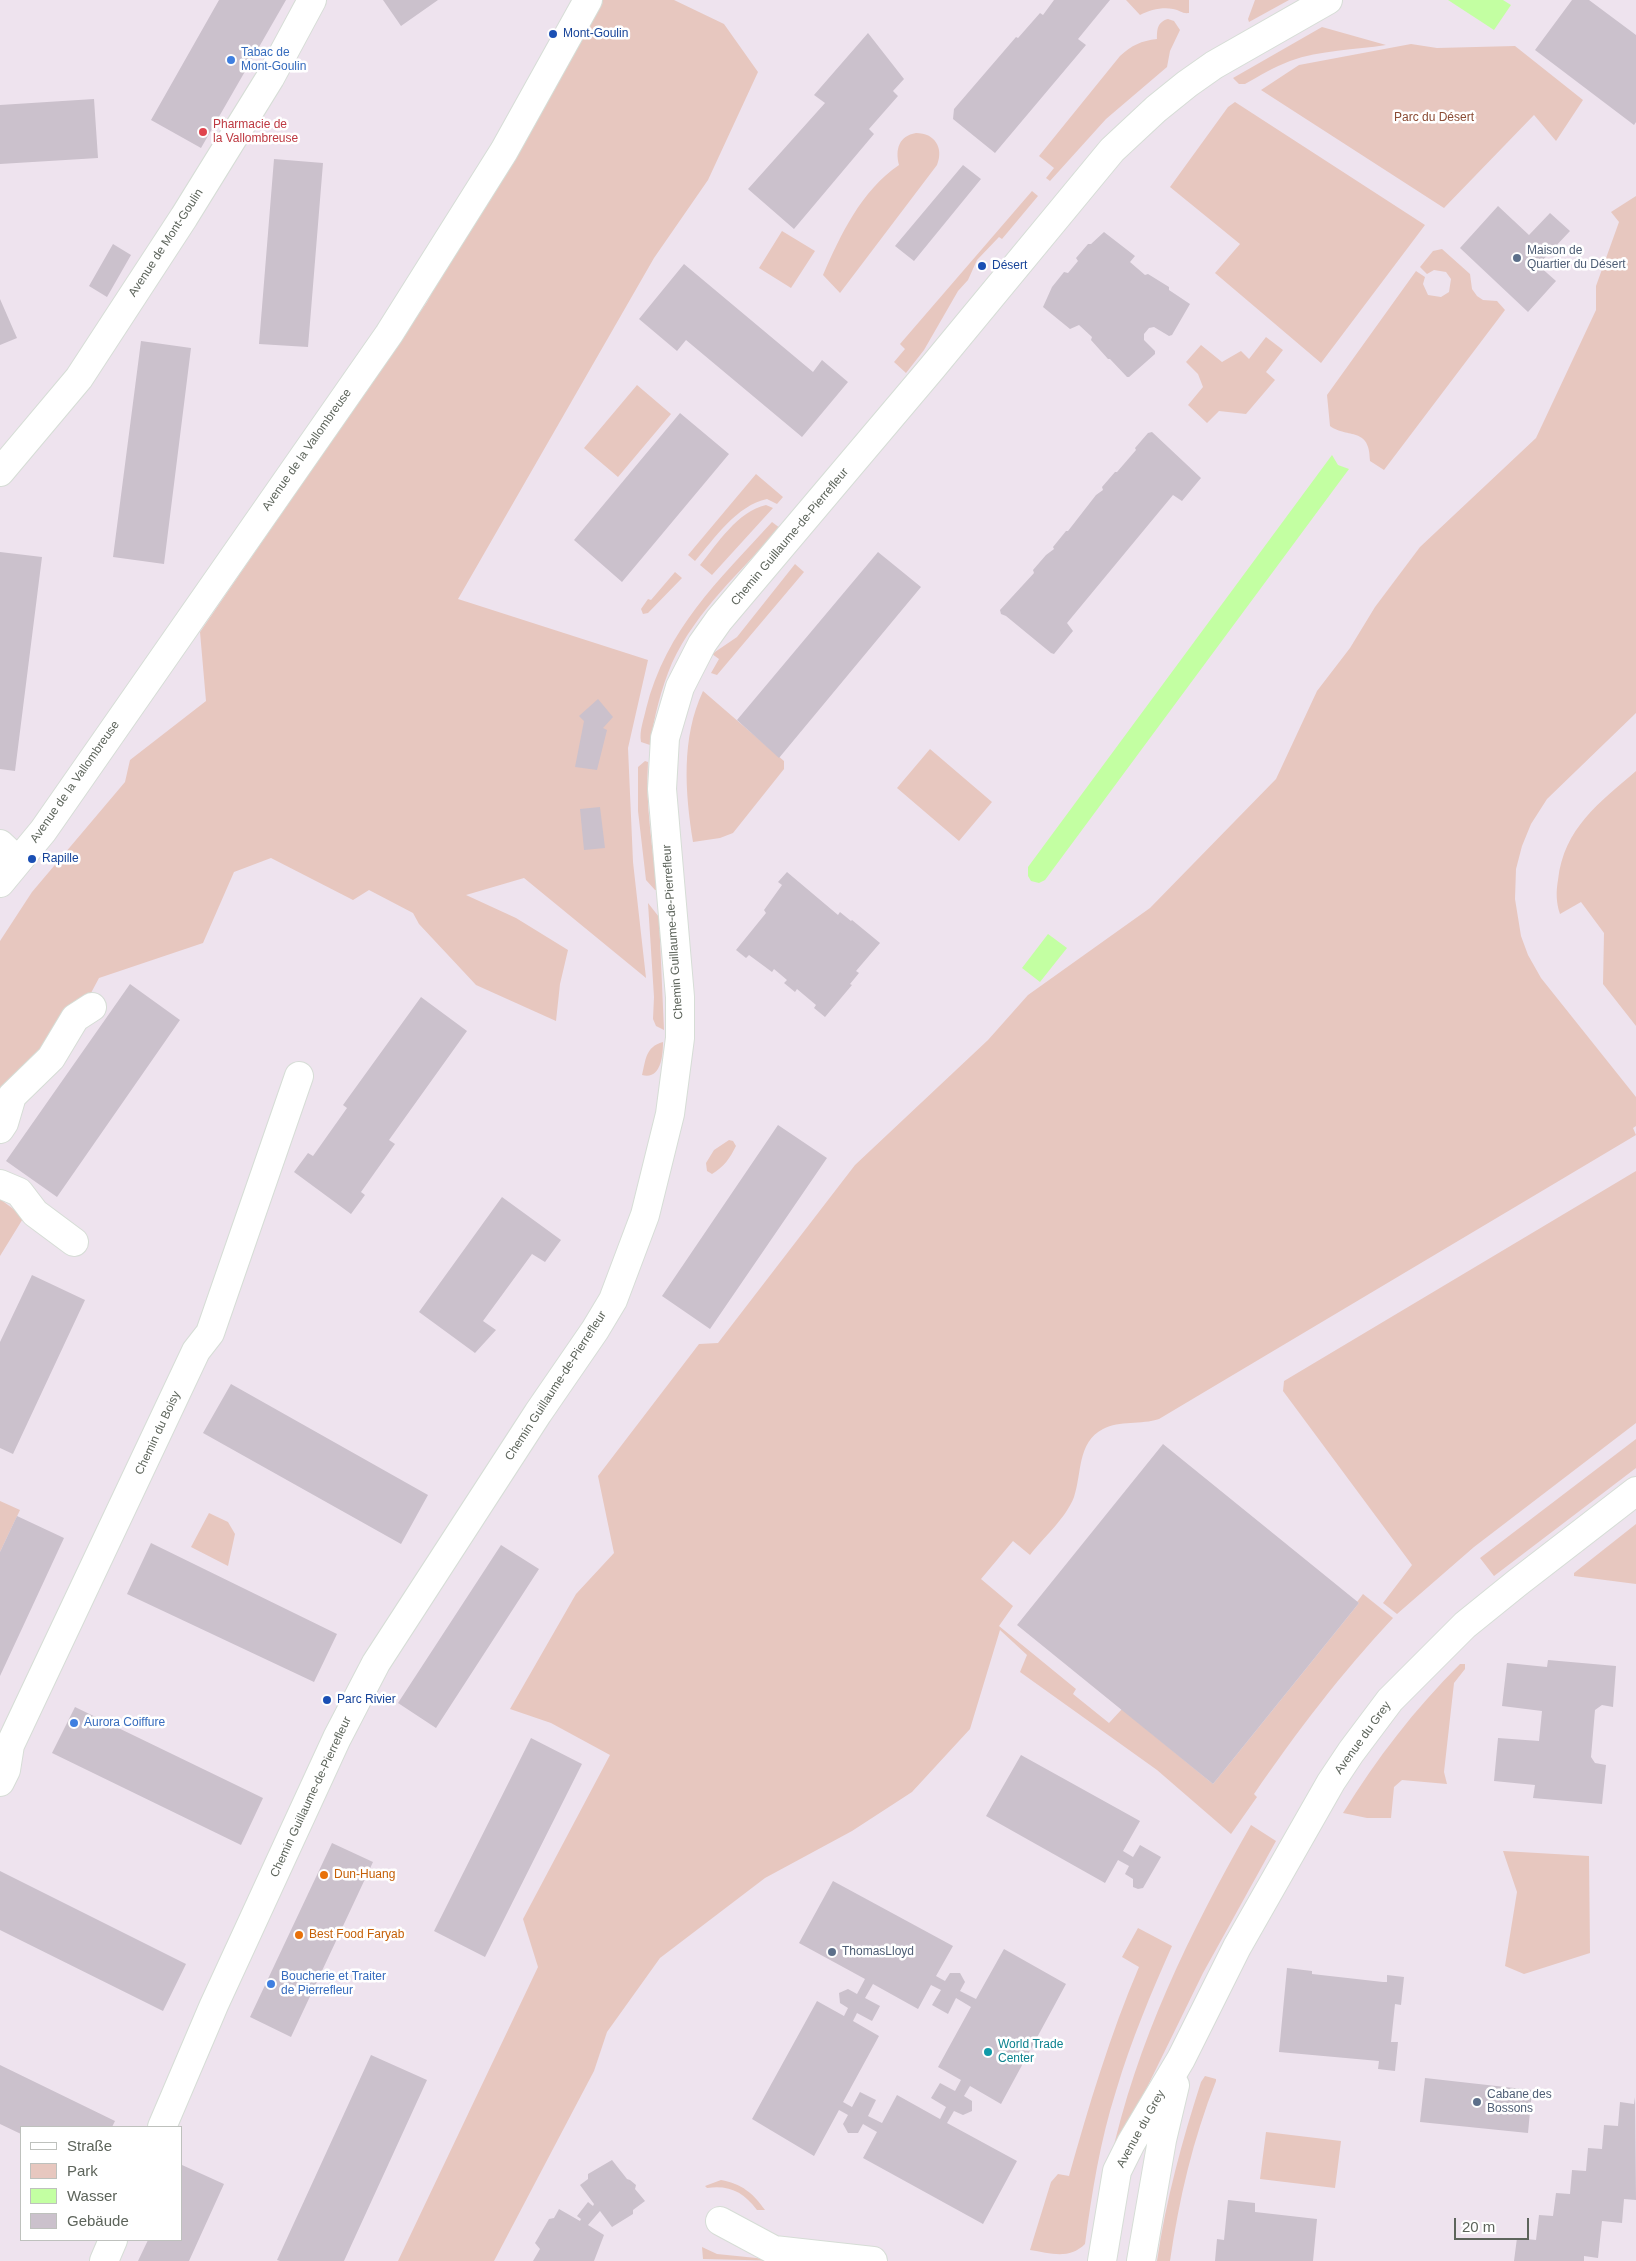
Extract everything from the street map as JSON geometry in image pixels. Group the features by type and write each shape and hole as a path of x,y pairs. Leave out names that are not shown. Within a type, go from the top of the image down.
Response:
{"street":[{"name":"Avenue de Mont-Goulin","path":"0,472 79,378 184,217 270,78 312,0"},
{"name":"Avenue de la Vallombreuse","path":"0,883 9,853 43,831 389,334 504,151 588,0"},
{"name":"Chemin Guillaume-de-Pierrefleur","path":"162,2126 214,2004 337,1738 376,1663 613,1300 644,1215 670,1114 680,1038 679,987 662,789 665,738 680,687 698,650 719,620 927,374 1112,150 1156,108 1214,65 1328,0"},
{"path":"0,1129 4,1123 12,1096 51,1058 75,1018 92,1007"},
{"name":"Chemin du Boisy","path":"0,1782 6,1770 10,1746 196,1351 210,1333 300,1076"},
{"path":"0,1184 19,1192 35,1212 74,1242"},
{"name":"Avenue du Grey","path":"1102,2261 1117,2171 1131,2143 1181,2059 1237,1947 1331,1782 1373,1721 1420,1668 1465,1625 1517,1582 1636,1492"},
{"name":"Avenue du Grey","path":"1141,2261 1162,2140 1181,2059"},
{"path":"720,2221 774,2250 873,2261"},
{"path":"104,2261 113,2241"}],"green space":[{"path":"594,0 674,0 724,24 758,72 708,180 654,258 458,599 648,660 628,748 633,862 646,978 524,878 466,895 516,918 568,950 560,984 556,1021 476,985 419,924 413,913 369,890 353,900 271,858 234,872 203,943 99,978 84,1006 0,1099 0,941 32,892 125,782 130,760 206,701 200,632 427,302 530,108"},
{"path":"1126,0 1189,0 1189,13 1165,8 1152,10 1140,15"},
{"path":"1255,0 1289,0 1249,22 1248,19"},
{"path":"1168,19 1174,21 1180,30 1170,51 1167,67 1106,119 1050,181 1046,178 1054,168 1039,156 1120,56 1137,44 1157,39 1160,24"},
{"path":"1322,27 1386,45 1325,52 1301,57 1278,66 1245,84 1239,84 1233,78"},
{"name":"Parc du Désert","path":"1411,44 1437,48 1515,46 1583,100 1556,141 1534,115 1444,208 1261,90 1299,65"},
{"path":"1235,102 1425,225 1321,363 1215,273 1240,244 1170,187 1228,107"},
{"path":"916,133 928,136 936,143 939,153 937,165 840,293 823,275 837,244 863,200 874,187 899,165 898,149 902,140"},
{"path":"1032,191 1038,196 1002,239 999,237 977,260 968,280 958,291 924,350 906,373 894,362 905,349 900,344"},
{"path":"1636,196 1636,713 1547,799 1531,824 1522,846 1516,869 1515,899 1521,936 1528,955 1541,978 1636,1097 1636,1126 1633,1128 1636,1135 1159,1419 1116,1424 1103,1429 1089,1442 1085,1450 1074,1497 1060,1520 1030,1555 1013,1541 981,1579 1013,1606 999,1626 1076,1689 1073,1694 1109,1723 1122,1709 1213,1784 1359,1603 1357,1602 1363,1594 1393,1618 1337,1682 1303,1725 1254,1794 1257,1797 1231,1834 1157,1770 1020,1672 1027,1655 1000,1630 970,1729 912,1792 852,1831 765,1878 660,1958 607,2032 594,2071 494,2261 398,2261 538,1967 523,1919 610,1755 551,1723 510,1709 576,1594 614,1553 598,1476 699,1344 718,1343 855,1165 988,1040 1028,995 1150,908 1276,779 1317,691 1350,648 1375,607 1420,547 1536,438 1596,310 1596,286 1619,222 1611,212"},
{"path":"782,231 815,251 791,288 759,268"},
{"path":"1442,249 1470,274 1472,289 1477,296 1483,300 1497,301 1505,310 1384,470 1370,461 1369,450 1362,438 1330,426 1327,395 1416,271 1425,277 1423,284 1428,295 1441,297 1449,292 1451,279 1446,272 1434,270 1427,274 1420,267 1433,251"},
{"path":"1266,337 1283,350 1266,372 1275,380 1246,414 1219,411 1207,423 1188,405 1203,387 1198,374 1186,362 1201,345 1222,362 1241,351 1249,359"},
{"path":"637,385 671,414 618,477 584,448"},
{"path":"756,474 783,497 777,504 767,499 756,502 736,515 695,561 688,555"},
{"path":"766,505 773,508 712,575 700,565 737,521 756,508"},
{"path":"772,522 780,528 721,592 682,644 672,663 661,693 650,745 641,742 642,725 655,680 681,630 714,586"},
{"path":"795,564 804,572 717,675 711,673 719,659 712,654 737,637"},
{"path":"675,572 682,578 648,613 643,614 641,609 648,599 651,600"},
{"path":"703,691 784,761 784,769 733,833 720,838 693,842 687,785 688,746 691,727"},
{"path":"930,749 992,802 959,841 897,788"},
{"path":"645,761 648,762 648,810 657,890 646,880 638,811 638,767"},
{"path":"1636,771 1636,1026 1603,984 1604,933 1581,902 1560,914 1557,893 1562,862 1576,831 1585,818 1609,794"},
{"path":"648,903 659,917 664,1030 656,1026 653,1019 654,997"},
{"path":"663,1042 660,1066 653,1074 648,1076 642,1075 647,1055 653,1047"},
{"path":"729,1140 733,1141 736,1146 726,1162 712,1174 707,1171 706,1163 714,1150"},
{"path":"1636,1171 1636,1423 1474,1547 1397,1614 1383,1603 1412,1565 1283,1391 1284,1381"},
{"path":"0,1199 24,1217 0,1256"},
{"path":"1636,1439 1636,1468 1494,1576 1480,1558"},
{"path":"0,1501 20,1510 0,1552"},
{"path":"209,1513 228,1522 235,1534 228,1566 191,1547"},
{"path":"1636,1524 1636,1584 1574,1576 1574,1573"},
{"path":"1460,1664 1465,1664 1465,1669 1454,1683 1444,1772 1447,1784 1402,1780 1394,1787 1391,1818 1367,1818 1343,1813 1397,1735"},
{"path":"1251,1825 1276,1841 1203,1973 1110,2163 1134,2074 1167,1989 1228,1865"},
{"path":"1503,1851 1589,1856 1590,1953 1524,1974 1505,1966 1517,1892"},
{"path":"1138,1928 1172,1946 1135,2036 1110,2110 1097,2167 1085,2244 1079,2249 1066,2254 1052,2254 1030,2250 1051,2182 1058,2174 1069,2176 1101,2070 1139,1967 1122,1957"},
{"path":"1205,2076 1216,2079 1216,2081 1200,2125 1188,2170 1170,2261 1157,2261 1175,2171 1194,2104 1201,2082"},
{"path":"1266,2132 1341,2141 1335,2188 1260,2179"},
{"path":"721,2180 746,2190 765,2210 757,2210 747,2199 735,2191 715,2187 707,2188 705,2186"},
{"path":"702,2247 717,2254 786,2261 703,2259"}],"water":[{"path":"1448,0 1503,0 1511,5 1494,30"},
{"path":"1332,455 1338,465 1349,469 1045,880 1039,883 1031,881 1028,876 1028,867"},
{"path":"1048,934 1067,948 1040,982 1022,968"}],"building":[{"path":"219,0 286,0 201,148 151,120"},
{"path":"383,0 438,0 401,26"},
{"path":"1054,0 1110,0 1078,39 1086,45 995,153 953,119 954,109 1016,37 1018,38 1040,13 1043,15"},
{"path":"1572,0 1589,0 1636,35 1636,122 1634,125 1535,50"},
{"path":"868,33 904,79 893,91 898,96 869,129 874,134 794,229 748,189 825,103 814,95"},
{"path":"94,99 98,158 0,164 0,105"},
{"path":"274,159 323,163 308,347 259,344"},
{"path":"963,165 981,179 914,261 895,246"},
{"path":"1498,206 1529,235 1550,213 1570,231 1538,265 1556,281 1528,312 1460,248"},
{"path":"1104,232 1135,256 1130,262 1145,275 1148,274 1169,287 1169,290 1190,304 1172,335 1169,336 1154,327 1149,328 1144,334 1144,340 1155,351 1155,354 1129,377 1108,359 1091,340 1092,337 1079,325 1070,329 1043,307 1052,287 1064,272 1068,273 1078,261 1076,258 1088,244 1091,244"},
{"path":"113,244 131,255 107,297 89,286"},
{"path":"684,264 813,372 822,360 848,382 802,437 686,340 677,351 639,319"},
{"path":"0,299 17,338 0,345"},
{"path":"141,341 191,348 164,564 113,557"},
{"path":"680,413 729,454 622,582 574,540"},
{"path":"1152,432 1201,478 1182,501 1173,495 1067,623 1073,631 1054,654 1051,653 1001,614 1000,610 1034,573 1033,570 1046,555 1054,549 1053,547 1066,531 1068,531 1096,495 1103,490 1102,487 1136,450 1135,448 1148,433"},
{"path":"0,552 42,557 15,771 0,769"},
{"path":"878,552 921,587 779,758 737,720"},
{"path":"598,699 613,717 603,728 607,730 597,770 575,767 584,721 579,716"},
{"path":"600,807 605,848 584,850 580,809"},
{"path":"787,872 838,915 840,912 852,920 880,943 856,971 859,973 850,984 852,985 825,1017 814,1008 816,1005 797,989 795,992 784,983 787,980 774,969 772,972 749,955 746,958 736,950 766,913 764,910 782,885 778,882"},
{"path":"130,984 180,1020 57,1197 6,1161"},
{"path":"421,997 467,1031 389,1140 395,1144 361,1192 365,1195 351,1214 294,1172 308,1153 313,1156 347,1108 343,1105"},
{"path":"778,1125 827,1158 710,1329 662,1296"},
{"path":"502,1197 561,1240 545,1262 532,1254 483,1321 496,1330 475,1353 419,1312"},
{"path":"32,1275 85,1300 13,1454 0,1448 0,1342"},
{"path":"231,1384 428,1495 401,1544 203,1433"},
{"path":"1163,1444 1359,1603 1213,1784 1017,1625"},
{"path":"17,1516 64,1538 0,1676 0,1552"},
{"path":"151,1543 337,1634 314,1682 127,1594"},
{"path":"501,1545 539,1569 436,1728 398,1703"},
{"path":"1548,1660 1616,1666 1613,1707 1602,1705 1595,1710 1591,1757 1595,1763 1606,1765 1602,1804 1533,1798 1535,1785 1494,1781 1498,1738 1539,1741 1542,1711 1502,1706 1507,1663 1547,1667"},
{"path":"75,1707 263,1798 241,1845 52,1753"},
{"path":"531,1738 582,1764 485,1957 434,1931"},
{"path":"1021,1755 1140,1821 1123,1851 1133,1857 1140,1845 1161,1857 1143,1888 1133,1887 1133,1879 1125,1874 1129,1866 1118,1860 1105,1883 986,1816"},
{"path":"332,1843 373,1862 291,2037 250,2017"},
{"path":"0,1871 186,1964 163,2011 0,1930"},
{"name":"World Trade Center","path":"833,1881 953,1946 936,1976 945,1981 950,1973 960,1973 965,1982 960,1991 976,1999 1004,1949 1066,1984 1001,2104 970,2086 964,2096 972,2101 972,2111 963,2115 954,2111 947,2123 1017,2161 983,2224 863,2158 877,2132 863,2124 858,2133 848,2133 843,2124 848,2115 839,2110 814,2156 752,2119 817,2001 844,2016 848,2008 840,2003 839,1993 848,1989 857,1994 865,1979 799,1943","holes":["873,1984 918,2009 931,1985 941,1990 932,2005 948,2014 956,1998 971,2007 938,2067 961,2080 955,2091 940,2083 931,2098 946,2107 940,2119 897,2095 882,2123 868,2116 876,2100 860,2092 852,2107 843,2102 879,2036 853,2021 857,2013 872,2021 880,2006 865,1998"]},
{"path":"1287,1968 1312,1971 1312,1974 1383,1982 1387,1982 1387,1975 1404,1977 1401,2005 1395,2004 1391,2042 1398,2042 1395,2071 1378,2069 1379,2061 1279,2052"},
{"path":"371,2055 427,2080 344,2261 277,2260"},
{"path":"0,2065 115,2121 112,2126 20,2126 20,2134 0,2124"},
{"name":"Cabane des Bossons","path":"1425,2078 1532,2090 1528,2133 1420,2122"},
{"path":"1635,2097 1636,2200 1624,2199 1622,2223 1602,2221 1598,2258 1584,2256 1584,2261 1514,2261 1517,2238 1536,2240 1539,2215 1553,2216 1556,2193 1570,2194 1572,2170 1586,2171 1588,2148 1602,2149 1604,2125 1618,2126 1620,2102 1634,2104"},
{"path":"612,2160 627,2179 636,2185 635,2189 645,2201 633,2210 633,2214 612,2227 600,2211 588,2225 604,2235 594,2261 533,2261 540,2249 535,2243 549,2219 554,2218 559,2209 580,2221 581,2219 577,2216 588,2202 593,2206 594,2204 580,2185 588,2179 588,2174"},
{"path":"182,2165 224,2184 189,2261 138,2261 148,2241 182,2241"},
{"path":"1228,2200 1255,2203 1255,2212 1317,2219 1313,2261 1215,2261 1217,2239 1224,2240"}],"place":[{"name":"Mont-Goulin","path":"553,34"},
{"name":"Tabac de Mont-Goulin","path":"231,60"},
{"name":"Pharmacie de la Vallombreuse","path":"203,132"},
{"name":"Maison de Quartier du Désert","path":"1517,258"},
{"name":"Désert","path":"982,266"},
{"name":"Rapille","path":"32,859"},
{"name":"Parc Rivier","path":"327,1700"},
{"name":"Aurora Coiffure","path":"74,1723"},
{"name":"Dun-Huang","path":"324,1875"},
{"name":"Best Food Faryab","path":"299,1935"},
{"name":"ThomasLloyd","path":"832,1952"},
{"name":"Boucherie et Traiter de Pierrefleur","path":"271,1984"},
{"name":"World Trade Center","path":"988,2052"},
{"name":"Cabane des Bossons","path":"1477,2102"}]}
